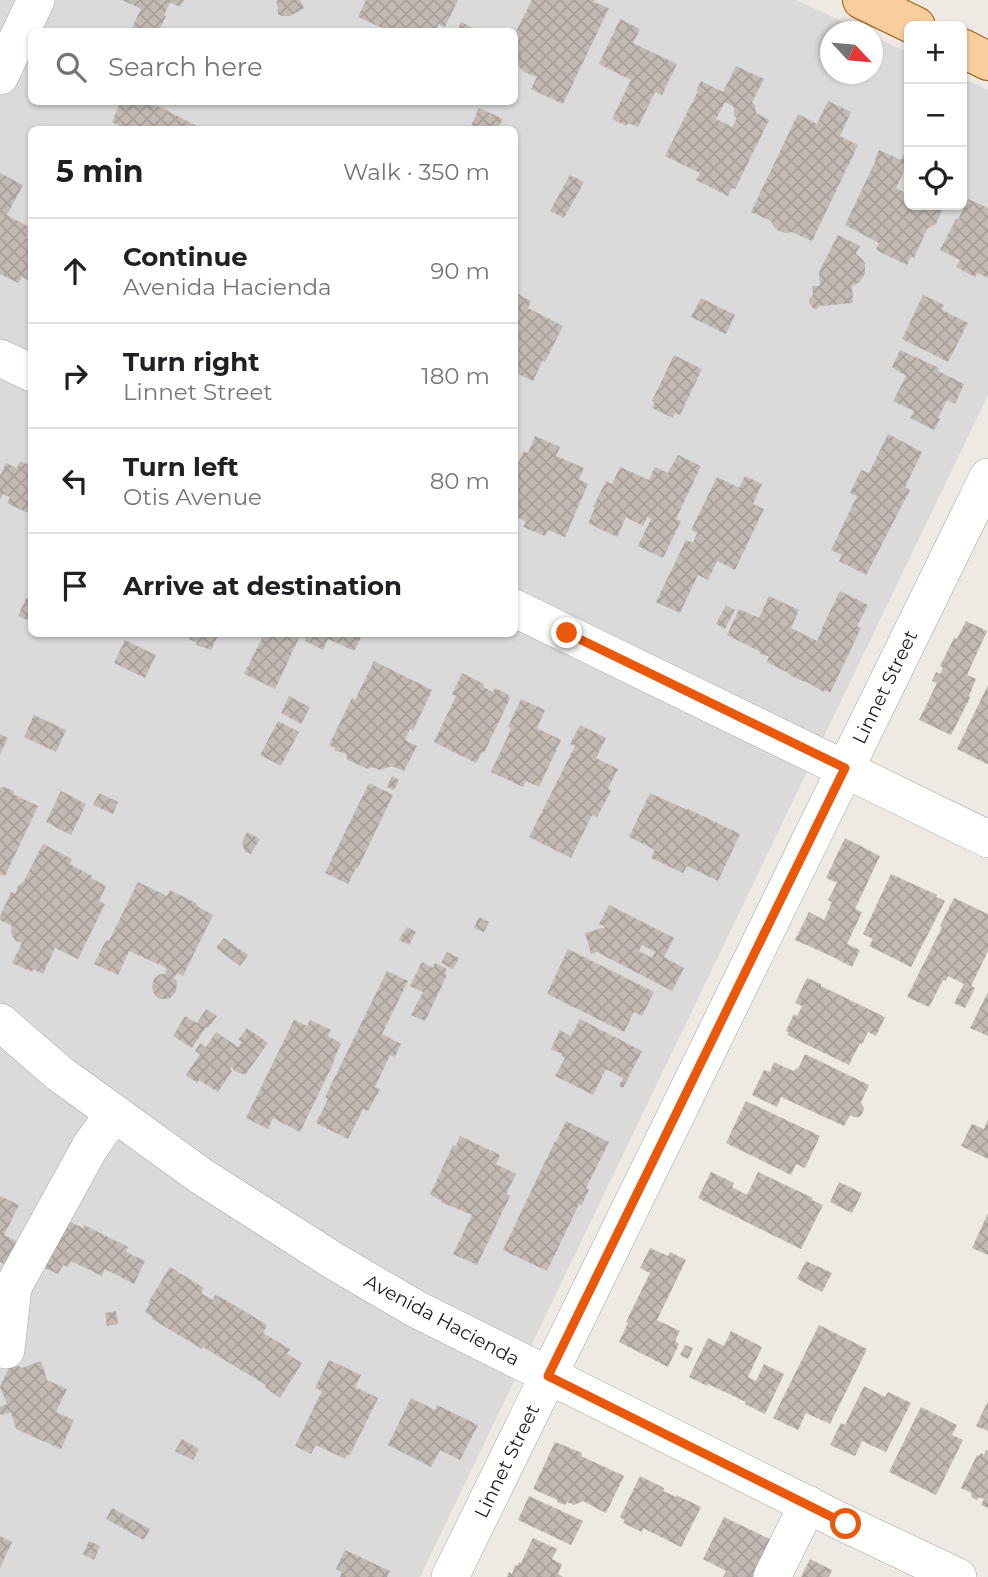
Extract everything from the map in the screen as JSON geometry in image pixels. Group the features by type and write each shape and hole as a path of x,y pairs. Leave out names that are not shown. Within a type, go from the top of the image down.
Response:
{"main road":[{"path":"862,0 906,21"},
{"path":"967,50 988,61"}],"street":[{"path":"0,76 37,0"},
{"path":"0,358 28,371"},
{"name":"Linnet Street","path":"450,1577 988,477"},
{"path":"518,610 988,839"},
{"name":"Avenida Hacienda","path":"0,1021 60,1074 201,1176 334,1261 416,1309 958,1577"},
{"path":"6,1350 13,1287 90,1147 114,1113"},
{"path":"772,1577 808,1504"}],"shaded area":[{"path":"0,0 796,0 841,21 820,21 820,84 883,84 883,41 904,51 904,210 967,210 967,80 988,90 988,395 420,1577 0,1577"}],"building":[{"path":"122,0 184,0 180,7 170,2 160,28 132,28 141,9"},
{"path":"277,0 300,0 304,8 290,16 282,16 278,14"},
{"path":"366,0 458,0 445,27 438,24 439,28 382,28 358,17"},
{"path":"532,0 595,0 594,2 609,8 563,104 531,89 537,77 524,72 518,65 518,28"},
{"path":"620,19 640,29 633,43 677,64 662,95 655,92 638,127 628,123 627,126 612,119 631,80 599,64"},
{"path":"461,22 473,28 458,28"},
{"path":"736,66 764,79 752,102 756,113 769,120 735,189 732,188 728,196 696,180 700,173 665,156 701,81 723,92","holes":["725,102 734,107 734,116 737,118 732,127 716,119"]},
{"path":"828,101 851,112 840,136 858,145 812,241 792,232 779,231 771,221 751,212 798,114 817,124"},
{"path":"119,105 156,105 197,126 119,126 112,122"},
{"path":"479,108 503,119 499,126 471,126"},
{"path":"879,150 901,160 904,154 904,171 896,188 904,192 904,210 942,210 936,224 927,229 914,258 911,257 907,265 876,250 879,243 845,225"},
{"path":"0,173 23,185 7,215 28,226 28,280 22,277 18,283 0,274"},
{"path":"570,175 584,182 564,218 550,211"},
{"path":"968,199 988,208 988,278 977,273 975,277 956,267 960,260 940,250 956,219 958,220 963,210 967,210"},
{"path":"838,235 860,246 856,254 865,263 865,273 860,282 852,286 853,303 820,306 816,309 809,303 813,295 812,286 820,286 819,272"},
{"path":"518,294 531,301 528,308 563,326 533,381 518,374"},
{"path":"923,295 944,305 942,310 968,323 948,362 902,339"},
{"path":"701,298 735,315 726,334 691,317"},
{"path":"900,350 939,368 938,371 964,384 955,404 947,400 934,430 910,418 914,411 893,401 906,376 892,367"},
{"path":"674,355 702,369 680,415 675,413 673,418 652,408 655,402 652,401"},
{"path":"888,434 922,452 905,487 910,490 866,575 839,561 842,555 831,550 857,496 850,493 861,470 869,473"},
{"path":"535,436 560,447 556,456 584,468 579,479 588,484 565,537 548,530 545,536 523,527 526,522 519,518 518,520 518,464 524,451 528,453"},
{"path":"678,455 701,466 676,519 681,521 663,558 638,546 651,519 647,517 643,526 626,517 617,537 588,523 606,481 612,484 620,467 649,480 655,467 668,473"},
{"path":"20,461 28,464 28,513 7,503 10,497 3,494 0,500 0,476 6,463 17,468"},
{"path":"745,476 762,484 753,504 764,509 735,570 717,561 708,580 698,575 680,613 656,602 686,540 693,543 697,533 691,530 717,477 739,488"},
{"path":"840,591 868,605 857,626 861,628 830,693 789,675 767,662 769,656 760,654 761,652 727,635 739,609 759,618 769,596 799,610 791,628 817,641"},
{"path":"26,598 28,599 28,620 18,616"},
{"path":"726,605 735,610 725,629 716,624"},
{"path":"966,621 987,631 967,675 976,679 970,698 951,735 919,720 937,683 932,681 936,672 940,674 943,668 940,666"},
{"path":"218,637 211,650 196,645 197,643 189,639"},
{"path":"262,637 300,637 275,689 244,674"},
{"path":"302,637 361,637 354,651 328,639 323,650 305,641"},
{"path":"125,640 156,655 145,678 114,663"},
{"path":"374,661 432,690 413,731 410,729 405,740 417,746 404,771 392,766 380,770 373,767 368,769 348,760 345,753 335,751 335,748 329,745"},
{"path":"462,673 484,684 483,687 493,692 495,688 510,698 484,753 482,752 476,763 434,742 456,696 452,694"},
{"path":"988,685 988,763 987,764 957,749"},
{"path":"289,696 310,707 301,724 281,713"},
{"path":"521,699 545,710 537,728 561,740 539,787 526,781 523,787 491,772 511,729 508,727"},
{"path":"34,715 66,730 56,752 24,737"},
{"path":"278,721 299,732 281,766 260,755"},
{"path":"580,725 606,738 596,758 618,769 608,789 611,791 597,817 592,815 571,858 529,837 575,746 570,744"},
{"path":"0,734 8,738 0,754"},
{"path":"392,776 399,780 394,790 387,787"},
{"path":"369,783 393,795 348,884 325,873"},
{"path":"4,787 38,806 5,876 0,874 0,788"},
{"path":"61,791 86,804 71,835 46,822"},
{"path":"99,793 118,802 113,814 93,805"},
{"path":"650,793 740,834 718,881 687,866 683,873 651,858 655,850 629,837"},
{"path":"247,832 260,839 251,854 245,852 242,842"},
{"path":"845,838 880,856 855,909 862,912 847,944 860,950 852,967 795,940 809,912 824,920 832,902 828,900 837,883 826,878"},
{"path":"43,844 72,859 70,864 106,886 99,901 105,904 78,959 55,948 43,974 12,963 22,943 16,941 11,932 12,926 0,920 0,916 11,892 15,894 24,881"},
{"path":"891,874 945,901 911,967 869,946 873,939 863,934"},
{"path":"138,882 167,896 170,890 213,915 183,976 177,973 174,978 177,981 176,992 169,999 156,996 152,986 154,979 165,974 167,968 129,951 118,975 94,964 106,940 109,941"},
{"path":"954,898 988,914 988,951 971,986 975,988 965,1008 954,1003 964,984 948,976 946,981 943,980 929,1007 907,997"},
{"path":"609,905 674,938 664,957 684,968 672,991 597,952 591,954 585,933 606,927 599,924","holes":["642,945 655,952 652,958 639,951"]},
{"path":"479,917 489,922 484,932 474,928"},
{"path":"407,927 416,932 409,945 399,940"},
{"path":"224,938 248,955 240,966 216,948"},
{"path":"568,949 654,992 642,1016 634,1012 624,1032 547,994"},
{"path":"447,952 459,958 453,969 441,963"},
{"path":"422,962 433,968 435,963 447,969 447,975 425,1021 411,1015 423,992 410,986"},
{"path":"387,971 408,981 382,1034 401,1044 395,1057 390,1055 375,1087 380,1089 368,1111 363,1109 348,1139 316,1123 328,1099 325,1097"},
{"path":"807,978 885,1017 876,1036 868,1032 849,1065 787,1035 789,1032 786,1031 794,1014 797,1016 802,1006 795,1003"},
{"path":"988,992 988,1036 970,1028"},
{"path":"206,1009 217,1016 192,1048 173,1036 185,1016 197,1023"},
{"path":"580,1019 642,1051 623,1088 619,1086 623,1078 606,1069 593,1095 555,1076 565,1058 551,1049 560,1030 571,1036"},
{"path":"294,1020 307,1026 310,1020 331,1030 328,1036 341,1043 300,1132 273,1118 268,1129 246,1118"},
{"path":"247,1028 268,1043 245,1075 234,1071 232,1066 232,1071 218,1092 186,1075 200,1054 195,1051 200,1043 206,1047 216,1032 238,1047 242,1042 238,1040"},
{"path":"805,1054 869,1085 861,1102 864,1108 859,1117 850,1115 844,1126 781,1097 777,1107 752,1095 764,1070 770,1072 774,1062 793,1071 799,1067"},
{"path":"746,1101 820,1136 805,1168 796,1164 791,1175 726,1143"},
{"path":"988,1119 988,1159 961,1146 972,1124 984,1129"},
{"path":"566,1121 609,1142 586,1188 589,1190 581,1206 579,1204 547,1271 503,1250"},
{"path":"460,1136 500,1155 496,1164 516,1174 506,1194 510,1196 477,1265 453,1254 472,1215 430,1195 453,1145 456,1146"},
{"path":"711,1172 734,1183 732,1187 747,1195 758,1172 823,1205 801,1249 698,1198"},
{"path":"839,1182 862,1193 852,1213 830,1202"},
{"path":"0,1196 19,1205 4,1235 22,1244 11,1267 0,1262"},
{"path":"988,1213 988,1255 972,1248"},
{"path":"70,1222 83,1228 84,1225 128,1247 126,1252 145,1261 134,1284 105,1269 102,1276 71,1261 68,1267 63,1265 58,1274 32,1262"},
{"path":"650,1248 668,1256 670,1252 686,1260 657,1320 680,1331 675,1341 679,1344 668,1367 619,1342 650,1273 640,1268"},
{"path":"806,1261 832,1273 822,1292 797,1279"},
{"path":"170,1267 204,1288 201,1293 213,1300 215,1295 224,1299 267,1325 263,1333 290,1349 287,1354 302,1363 280,1398 265,1387 266,1385 152,1319 153,1317 145,1312"},
{"path":"116,1311 118,1324 107,1326 105,1313"},
{"path":"819,1325 867,1349 830,1424 806,1413 798,1430 773,1418"},
{"path":"731,1331 762,1347 748,1377 756,1381 764,1364 784,1374 765,1414 745,1404 746,1402 689,1377 708,1338 724,1346"},
{"path":"685,1345 693,1348 688,1359 680,1355"},
{"path":"329,1360 361,1375 355,1387 378,1398 350,1455 345,1459 316,1445 311,1454 295,1446 322,1391 315,1388"},
{"path":"41,1361 47,1380 67,1389 56,1412 74,1420 61,1449 16,1429 11,1412 0,1414 0,1407 7,1404 0,1387 11,1363 22,1368"},
{"path":"864,1386 885,1397 888,1392 911,1403 886,1452 862,1441 855,1456 830,1445 841,1423 845,1425"},
{"path":"411,1398 435,1410 437,1405 478,1425 460,1460 440,1450 431,1467 388,1445"},
{"path":"988,1401 988,1431 976,1426"},
{"path":"921,1407 957,1425 952,1435 963,1440 936,1495 889,1472"},
{"path":"182,1439 199,1449 193,1460 175,1451"},
{"path":"555,1442 624,1476 606,1513 583,1501 574,1505 567,1502 565,1505 533,1489"},
{"path":"986,1450 988,1508 981,1505 984,1499 979,1497 977,1500 971,1497 972,1493 961,1488 977,1455 984,1455"},
{"path":"640,1476 664,1488 663,1491 701,1507 681,1547 643,1528 642,1532 623,1523 625,1520 620,1517"},
{"path":"529,1496 583,1521 571,1545 518,1520"},
{"path":"112,1508 150,1529 144,1540 106,1519"},
{"path":"724,1517 778,1543 762,1577 723,1577 726,1571 703,1559"},
{"path":"0,1536 12,1542 0,1568"},
{"path":"533,1538 557,1549 552,1559 562,1564 558,1574 563,1577 507,1577 509,1572 512,1574 515,1565 521,1563"},
{"path":"89,1541 100,1546 94,1560 83,1554"},
{"path":"345,1550 390,1571 387,1577 340,1577 342,1572 336,1569"},
{"path":"810,1559 832,1570 829,1577 801,1577"}],"route":[{"path":"567,633 845,768 548,1376 846,1524"}]}
